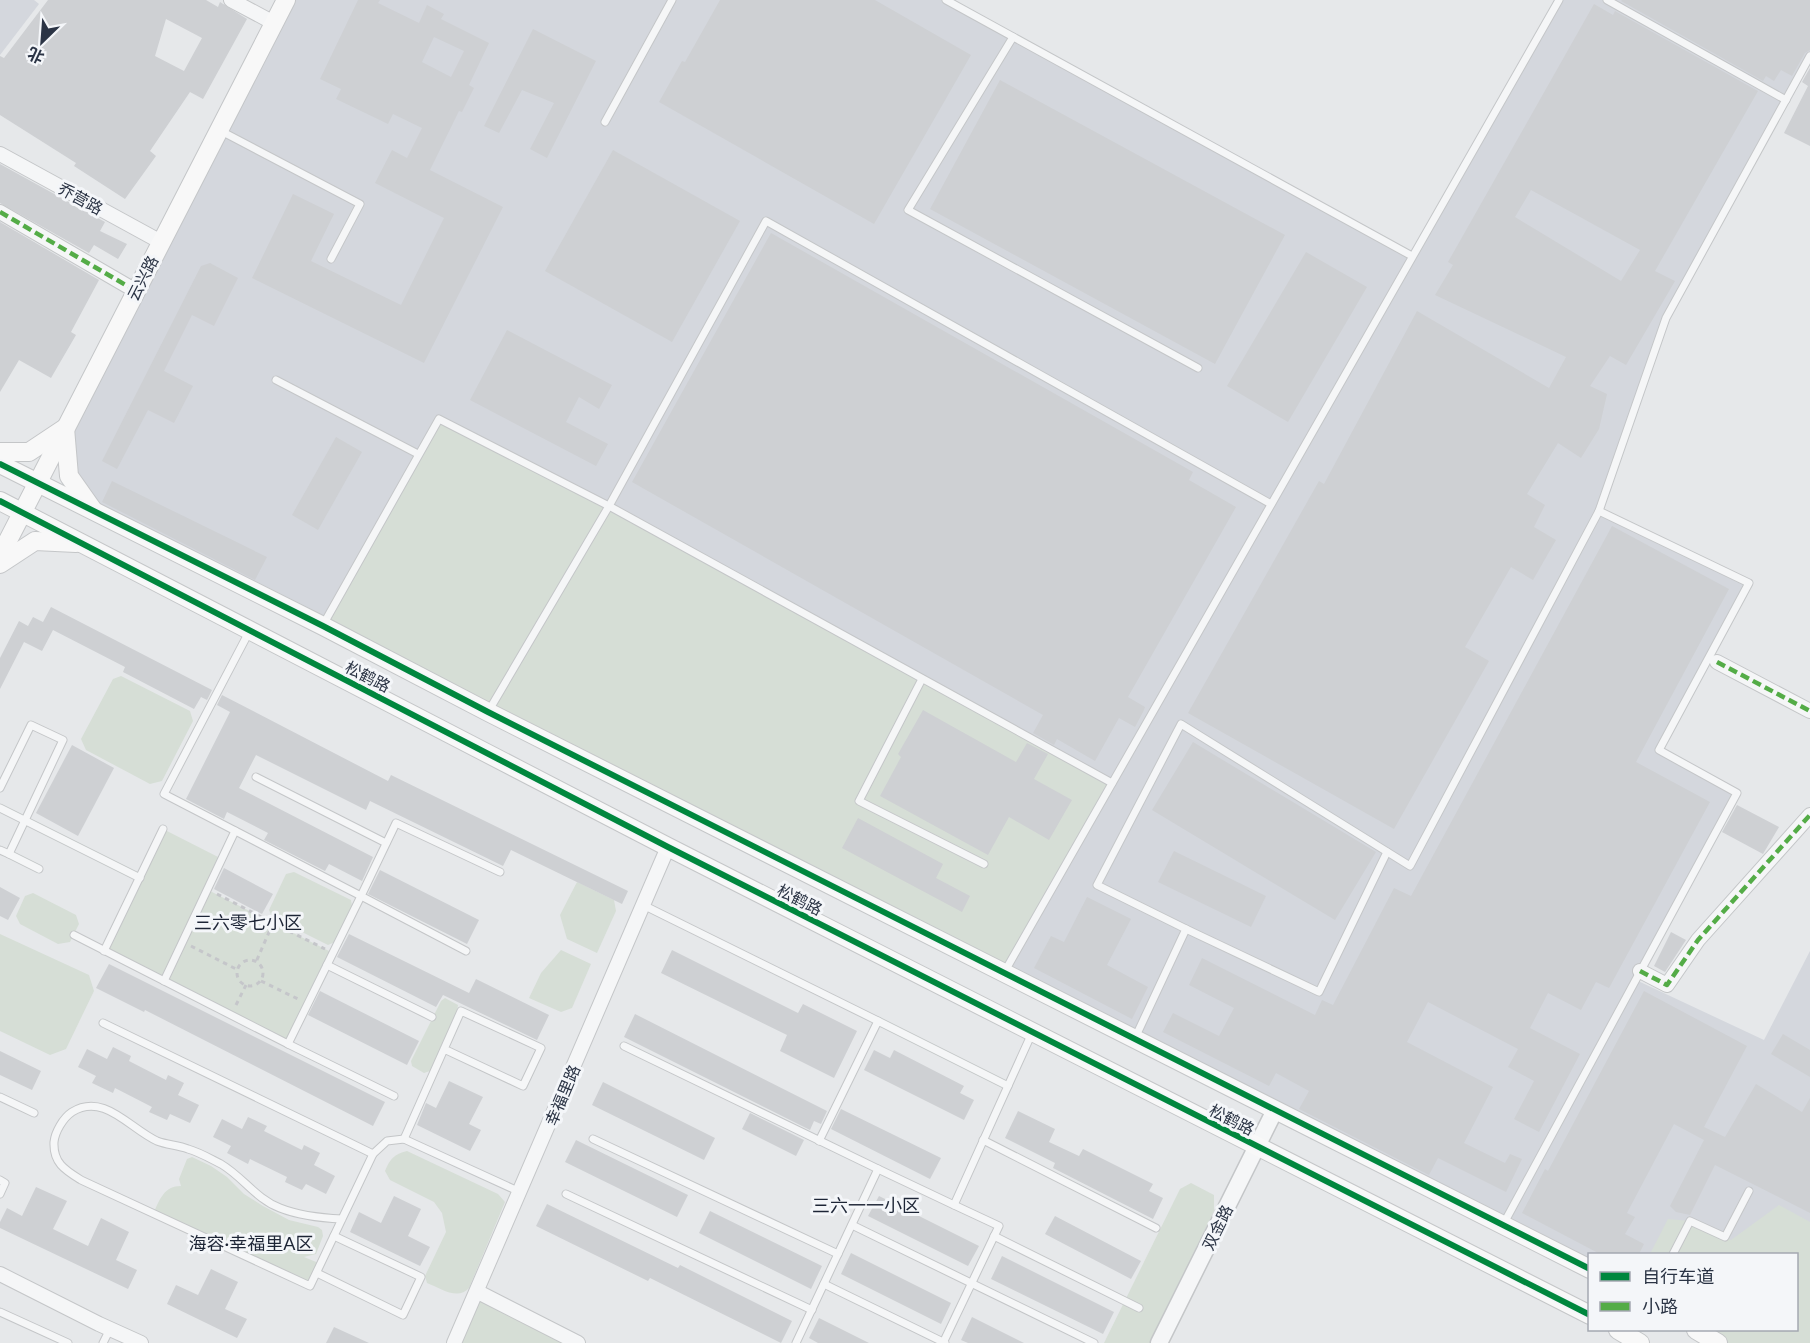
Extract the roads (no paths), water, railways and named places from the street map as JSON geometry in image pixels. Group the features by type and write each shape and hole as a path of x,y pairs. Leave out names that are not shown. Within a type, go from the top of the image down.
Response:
{"main road":[{"name":"云兴路","path":"0,556 286,0"},
{"path":"0,452 29,452 65,428 69,476 94,512"},
{"name":"松鹤路","path":"0,465 323,626 488,712 1588,1268"},
{"name":"松鹤路","path":"0,501 668,847 1588,1314"},
{"path":"0,564 35,542 82,543"},
{"path":"1620,1331 1640,1343"},
{"path":"1699,1331 1718,1343"}],"street":[{"path":"231,0 274,23"},
{"name":"乔营路","path":"0,154 161,242"},
{"path":"0,212 136,291"},
{"path":"1717,662 1810,711"},
{"path":"1640,971 1668,984 1698,940 1810,814"},
{"name":"幸福里路","path":"454,1343 668,847"},
{"name":"双金路","path":"1159,1343 1275,1110"},
{"path":"0,1274 141,1343"},
{"path":"477,1292 578,1343"}],"lane":[{"path":"605,122 672,0"},
{"path":"946,0 1412,256"},
{"path":"1004,973 1559,0"},
{"path":"1607,0 1786,100"},
{"path":"1013,37 908,210 1198,368"},
{"path":"1387,852 1319,992 1097,885 1181,724 1410,866 1599,511 1666,318 1810,56"},
{"path":"219,130 360,204 331,259"},
{"path":"488,712 609,506 766,221 1271,504"},
{"path":"276,380 418,454"},
{"path":"323,626 439,418 609,506 1112,783"},
{"path":"1503,1225 1737,793 1659,750 1749,583 1599,511"},
{"path":"250,630 164,794 466,951"},
{"path":"922,679 859,801 984,864"},
{"path":"0,788 31,725 63,740 9,854"},
{"path":"256,777 386,843"},
{"path":"0,808 140,878"},
{"path":"288,1044 396,823 500,872"},
{"path":"104,951 163,829"},
{"path":"164,981 235,831"},
{"path":"0,850 39,870"},
{"path":"643,905 1008,1086"},
{"path":"1135,1039 1186,929"},
{"path":"74,935 394,1096"},
{"path":"327,964 432,1017"},
{"path":"404,1138 444,1049 462,1011 541,1048 523,1086 444,1049"},
{"path":"819,1141 878,1022"},
{"path":"103,1023 373,1154"},
{"path":"954,1205 1032,1033"},
{"path":"624,1046 999,1226 944,1343 824,1284"},
{"path":"0,1097 34,1113"},
{"path":"342,1219 307,1217 279,1208 262,1199 223,1165 189,1149 158,1141 115,1113 99,1107 81,1106 66,1116 55,1136 54,1154 63,1168 81,1180 310,1286 317,1273 373,1154 387,1141 404,1138 520,1192"},
{"path":"593,1139 838,1254"},
{"path":"983,1140 1155,1228"},
{"path":"796,1343 878,1169"},
{"path":"0,1180 6,1183 0,1194"},
{"path":"1674,1253 1690,1221 1725,1237 1749,1191"},
{"path":"566,1194 812,1310"},
{"path":"852,1225 1094,1343"},
{"path":"317,1273 403,1315 418,1284 421,1277 334,1236"},
{"path":"994,1236 1139,1308"},
{"path":"0,1312 68,1343"},
{"path":"103,1343 110,1329"}],"district":[{"name":"三六零七小区","path":"248,922"},
{"name":"三六一一小区","path":"866,1205"},
{"name":"海容·幸福里A区","path":"251,1243"}]}
